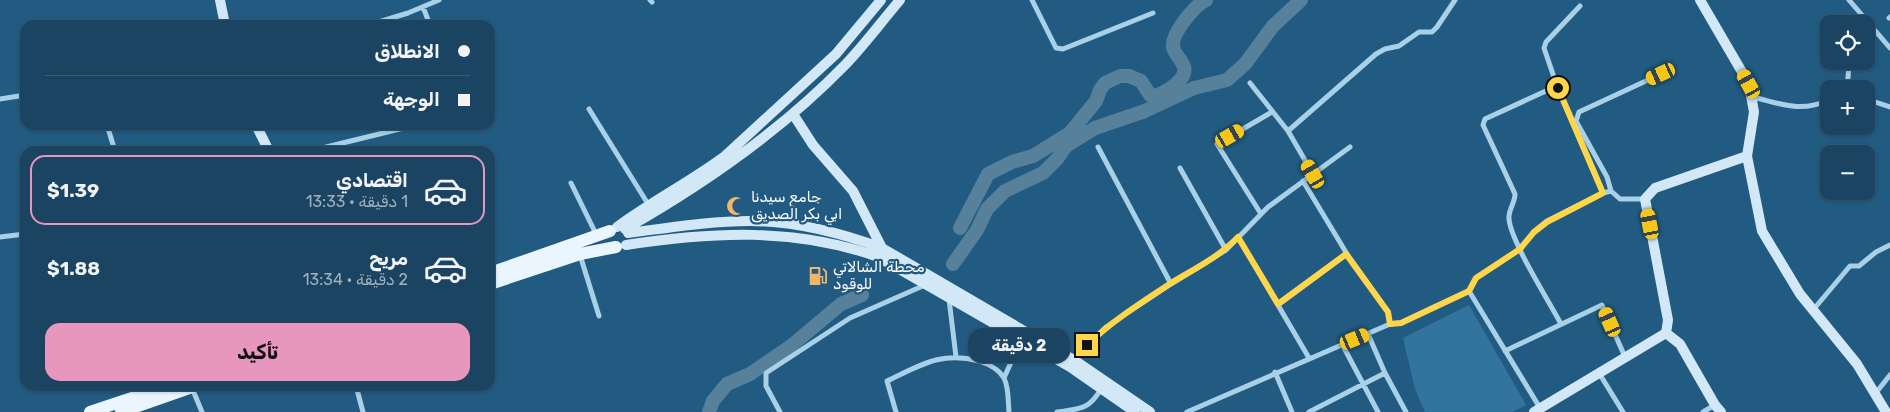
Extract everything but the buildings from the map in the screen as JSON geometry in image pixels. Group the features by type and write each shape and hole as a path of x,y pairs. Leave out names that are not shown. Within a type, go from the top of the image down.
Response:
{"main road":[{"path":"220,0 225,20"},
{"path":"621,246 609,240 648,204 725,156 836,54 881,0"},
{"path":"620,230 718,173 793,114 846,63 900,0"},
{"path":"1700,0 1749,84 1753,97 1754,112 1747,156 1762,231 1800,294 1857,364 1886,412"},
{"path":"793,114 813,145 853,191 882,248"},
{"path":"258,130 266,146"},
{"path":"1537,410 1666,333 1668,320 1645,199 1655,188 1747,156"},
{"path":"495,271 620,230 752,221 790,225 855,238 882,248 1150,412"},
{"path":"620,230 629,238 621,246"},
{"path":"495,282 580,254 621,246 701,235 740,233 788,236 850,247 878,257 1021,340 1072,364 1101,389 1135,412"},
{"path":"1666,333 1680,344 1718,409"},
{"path":"121,412 159,391"},
{"path":"90,412 177,391"}],"street":[{"path":"383,20 439,0"},
{"path":"1032,0 1056,48 1063,49 1153,13"},
{"path":"1288,131 1376,54 1385,49 1399,46 1420,32 1432,32 1455,0"},
{"path":"1850,0 1862,15"},
{"path":"1580,6 1546,42 1544,48 1558,88 1603,193"},
{"path":"423,7 428,20"},
{"path":"1875,31 1890,48"},
{"path":"1645,199 1620,199 1611,191 1607,177 1576,121 1576,116 1579,112 1661,74"},
{"path":"1250,84 1288,131 1313,174"},
{"path":"1558,88 1548,90 1485,119 1483,125 1515,194 1515,201 1509,212 1509,221 1520,249 1561,324"},
{"path":"0,98 20,96"},
{"path":"1753,97 1799,108 1814,107 1820,104"},
{"path":"1875,102 1890,108"},
{"path":"589,109 648,204"},
{"path":"1261,214 1217,144 1272,112"},
{"path":"109,130 113,146"},
{"path":"330,146 396,130"},
{"path":"1098,147 1171,284"},
{"path":"1072,364 1106,328 1226,250 1261,214 1350,147"},
{"path":"1180,168 1226,250"},
{"path":"1304,181 1346,254 1388,312 1390,324"},
{"path":"571,184 598,236"},
{"path":"1187,412 1275,372 1390,324 1401,323 1469,291 1476,278 1520,249 1534,232 1547,222 1603,193 1611,191"},
{"path":"0,237 20,235"},
{"path":"1238,237 1309,358"},
{"path":"1813,310 1850,266 1859,266 1876,252 1890,245"},
{"path":"580,254 599,316"},
{"path":"1278,304 1346,254"},
{"path":"780,412 766,386 766,373 850,318 925,285"},
{"path":"1469,291 1505,350 1537,410"},
{"path":"949,298 956,357"},
{"path":"1505,350 1602,305 1626,358"},
{"path":"1368,334 1385,373 1406,412"},
{"path":"1004,378 1021,340"},
{"path":"1342,344 1378,412"},
{"path":"896,412 888,381 932,360 956,357 984,362 999,372 1004,378 1010,412"},
{"path":"1275,372 1292,412"},
{"path":"1309,412 1385,373"},
{"path":"1599,374 1623,412"},
{"path":"1875,394 1890,375"},
{"path":"1058,412 1085,410 1101,389"},
{"path":"194,391 202,412"},
{"path":"357,391 363,412"},
{"path":"1321,406 1324,412"},
{"path":"1703,412 1718,409"}],"shaded area":[{"path":"1469,305 1526,405 1512,412 1425,412 1415,389 1403,338"}],"waterway":[{"path":"960,228 988,174 1012,162 1033,156 1070,133 1096,101 1105,83 1120,76 1129,76 1141,81 1150,95 1155,96 1179,81 1184,72 1184,67 1174,50 1173,41 1184,21 1206,0"},
{"path":"953,264 977,230 987,209 1005,191 1043,173 1057,159 1066,146 1095,128 1145,111 1194,88 1227,80 1245,64 1273,26 1301,0"},
{"path":"709,412 713,401 727,384 750,374 791,346 841,304 862,295"}],"place":[{"name":"جامع سيدنا ابي بكر الصديق","path":"736,206"},
{"name":"محطة الشالاتي للوقود","path":"818,276"}],"route":[{"path":"1087,345 1106,328 1139,305 1226,250 1238,237 1278,304 1346,254 1388,312 1390,324 1401,323 1469,291 1476,278 1520,249 1534,232 1547,222 1603,193 1558,88"}]}
